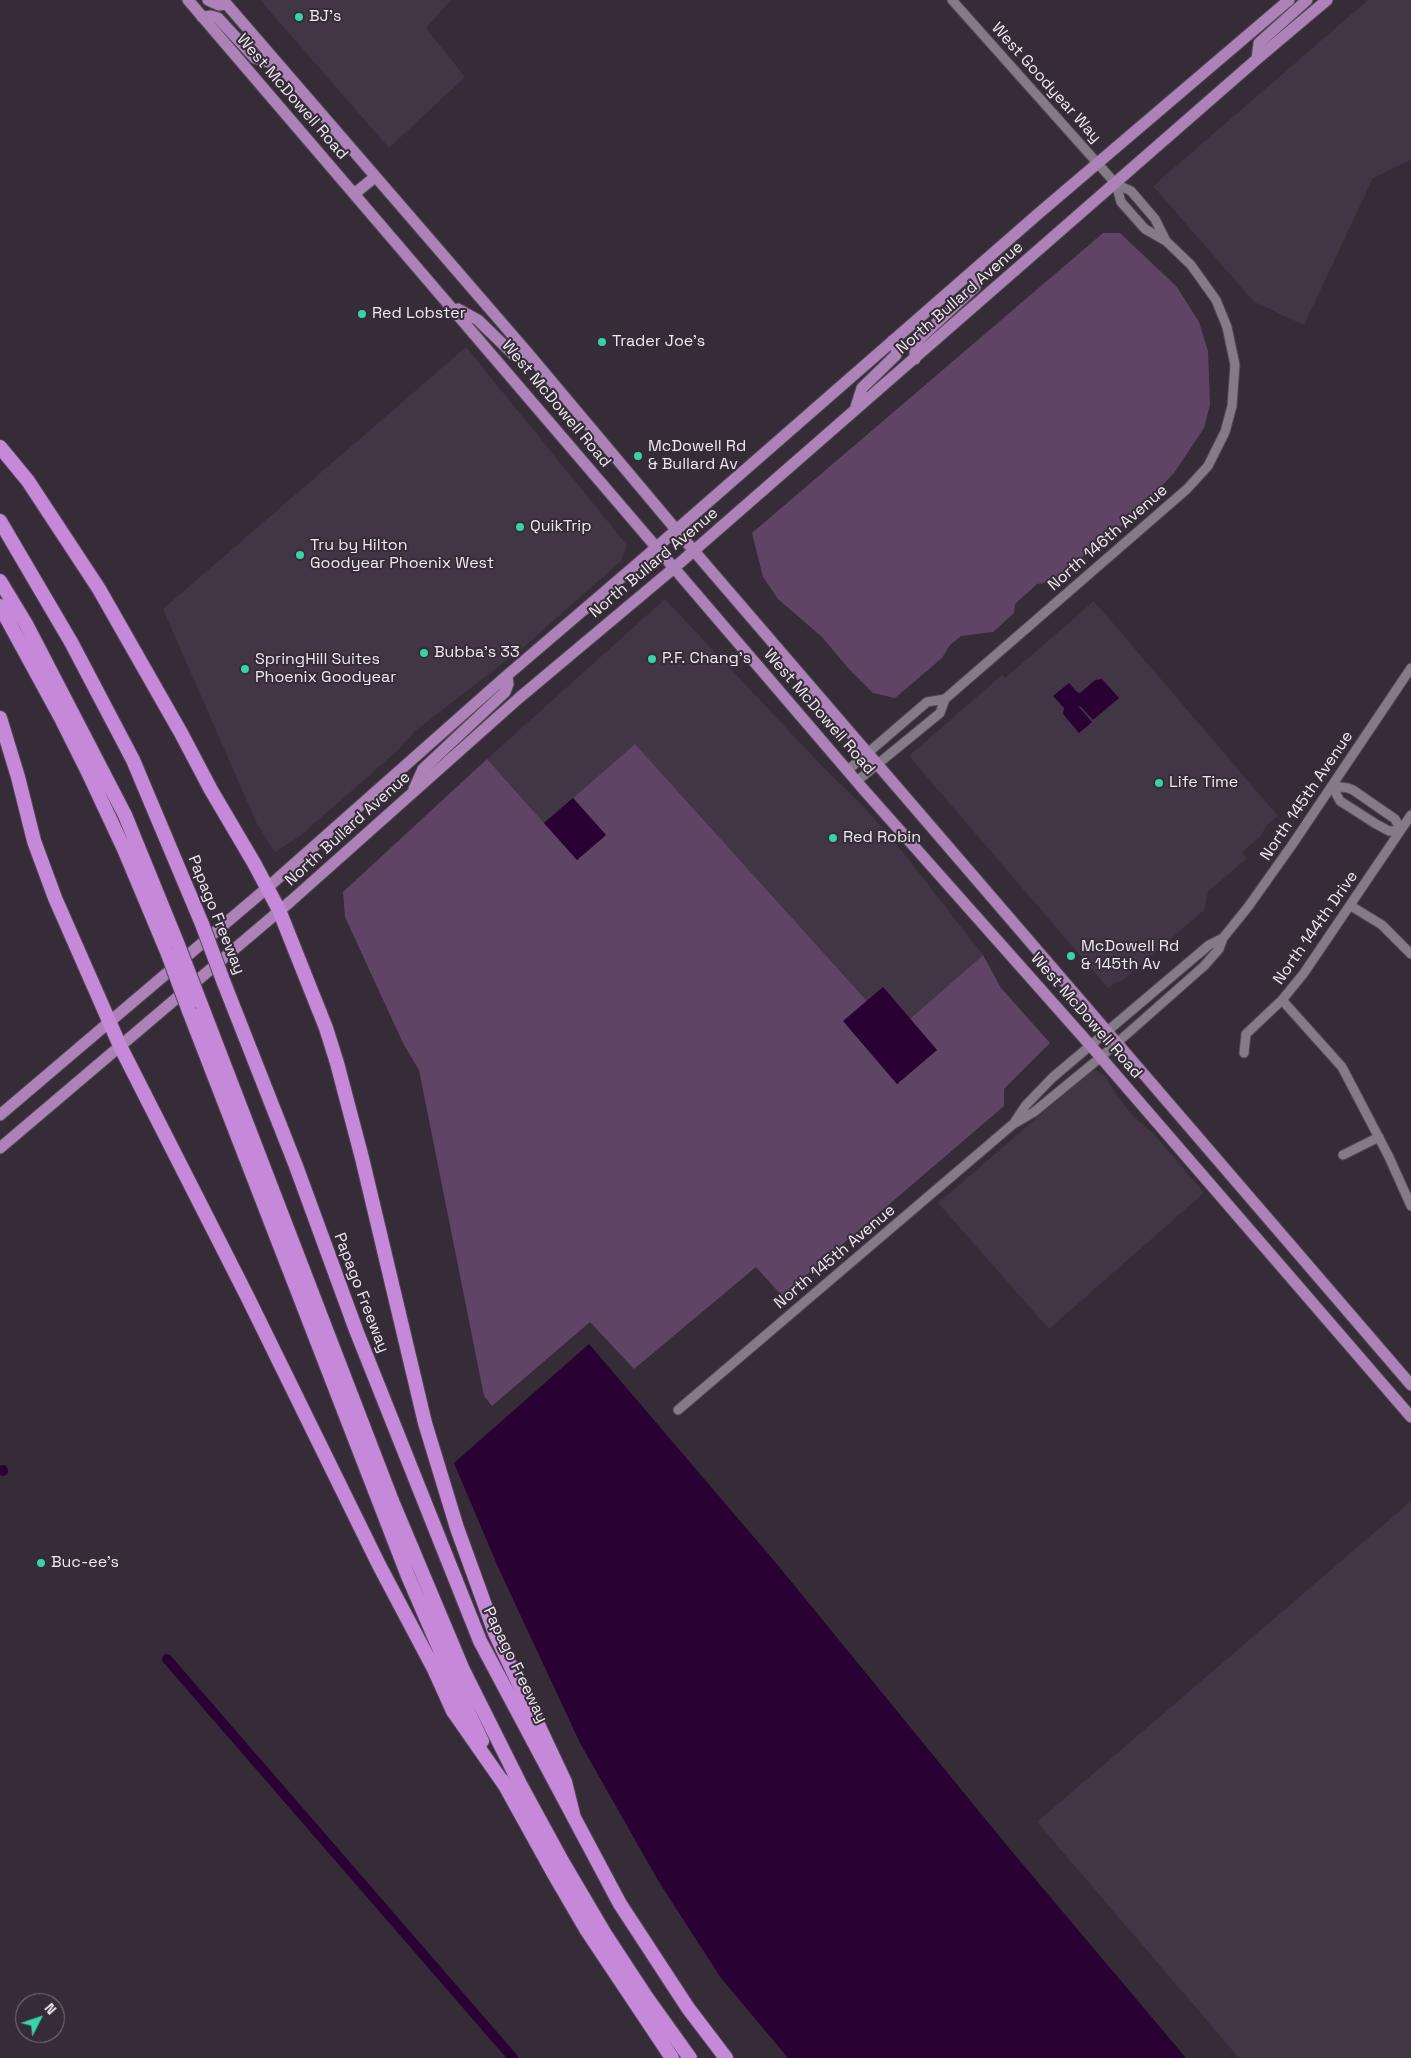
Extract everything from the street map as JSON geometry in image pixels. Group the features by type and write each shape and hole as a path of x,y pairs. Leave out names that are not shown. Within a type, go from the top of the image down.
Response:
{"highway":[{"path":"0,447 28,481 99,589 278,910 326,1028 337,1063 362,1158 425,1423 457,1528 495,1633 565,1782 574,1818"},
{"name":"Papago Freeway","path":"0,521 71,642 133,760 202,924 296,1166 356,1330 480,1641 620,1904 688,2008 726,2058"},
{"path":"0,581 26,624 125,815 173,949 408,1576 452,1678 506,1787 554,1874 586,1929 672,2058"},
{"path":"0,606 62,720 173,949"},
{"path":"0,718 18,777 34,841 72,940 120,1046 379,1565 434,1669 453,1711 506,1787"},
{"path":"195,1007 389,1492 463,1670 520,1784 562,1861 605,1934 647,1998 690,2058"}],"main road":[{"name":"West McDowell Road","path":"188,0 857,782 1101,1056 1411,1418"},
{"path":"208,0 219,4 225,2"},
{"name":"North Bullard Avenue","path":"0,1115 267,888 892,341 1288,0"},
{"path":"1257,59 1259,43 1306,0"},
{"name":"North Bullard Avenue","path":"0,1148 278,910 519,698 694,551 1327,0"},
{"name":"West McDowell Road","path":"225,2 1411,1385"},
{"path":"202,17 218,18 255,58 278,65"},
{"path":"354,194 375,177"},
{"path":"915,359 915,347 918,340 975,287 980,265"},
{"path":"450,304 478,320 514,355 518,357 527,352"},
{"path":"854,412 862,388 896,355 897,347 892,341"},
{"path":"412,793 423,769 505,692 508,684 507,676"}],"street":[{"name":"West Goodyear Way","path":"952,0 1116,184"},
{"path":"1116,184 1131,191 1155,219 1166,241"},
{"path":"1116,184 1121,202 1145,230 1166,241"},
{"name":"North 146th Avenue","path":"857,782 940,713 945,699 1200,476 1215,455 1227,426 1234,390 1235,365 1227,326 1216,300 1191,265 1166,241"},
{"name":"North 145th Avenue","path":"678,1410 1012,1126 1034,1112 1118,1042 1204,966 1219,949 1223,938 1264,885 1411,668"},
{"name":"North 146th Avenue","path":"848,770 927,702 945,699"},
{"path":"1332,786 1353,790 1395,819 1401,830 1389,831 1376,824 1340,800 1332,786"},
{"name":"North 144th Drive","path":"1244,1053 1246,1034 1282,1000 1304,974 1411,815"},
{"path":"1351,906 1382,925 1411,954"},
{"name":"North 145th Avenue","path":"1012,1126 1026,1105 1052,1078 1209,946 1223,938"},
{"path":"1282,1000 1342,1067 1379,1137 1411,1206"},
{"path":"1343,1155 1379,1137"}],"shaded area":[{"path":"260,0 451,0 426,28 465,77 389,148"},
{"path":"1368,0 1411,0 1411,160 1373,178 1304,325 1254,302 1153,186"},
{"path":"1103,233 1120,233 1177,287 1199,322 1208,351 1210,405 1204,428 1174,473 1129,520 1051,582 1037,584 1015,604 1014,613 993,632 961,636 950,645 942,658 895,698 873,693 848,668 822,637 778,599 763,577 752,533"},
{"path":"466,347 627,545 621,561 526,645 414,732 396,752 300,836 275,852 257,824 163,609"},
{"path":"665,599 822,766 862,805 902,851 983,955 910,1019 883,987 867,1001 635,744 544,823 487,759"},
{"path":"1094,601 1278,816 1267,825 1260,837 1242,852 1247,858 1208,892 1204,910 1122,981 1108,988 909,756 1002,675 1005,678"},
{"path":"1102,679 1119,698 1093,720 1080,706 1092,722 1079,733 1063,714 1064,708 1053,696 1069,683 1080,693 1095,680"},
{"path":"635,744 867,1001 844,1022 897,1084 937,1050 910,1019 983,955 1001,988 1050,1043 1004,1089 1004,1106 782,1296 756,1267 634,1369 590,1322 492,1406 484,1396 419,1070 403,1043 345,917 343,892 487,759 577,860 606,835 573,798"},
{"path":"573,798 606,835 577,860 544,823"},
{"path":"883,987 937,1050 897,1084 843,1021"},
{"path":"1097,1071 1105,1076 1132,1115 1154,1134 1204,1193 1049,1329 938,1203 1084,1077 1091,1072"},
{"path":"589,1344 776,1563 1009,1848 1186,2058 788,2058 721,1978 659,1882 580,1743 498,1567 454,1463"},
{"path":"1411,1501 1411,2058 1239,2058 1037,1822"}],"waterway":[{"path":"167,1659 513,2058"}],"place":[{"name":"BJ's","path":"299,17"},
{"name":"Red Lobster","path":"362,314"},
{"name":"Trader Joe's","path":"602,342"},
{"name":"McDowell Rd & Bullard Av","path":"638,456"},
{"name":"QuikTrip","path":"520,527"},
{"name":"Tru by Hilton Goodyear Phoenix West","path":"300,555"},
{"name":"Bubba's 33","path":"424,653"},
{"name":"P.F. Chang's","path":"652,659"},
{"name":"SpringHill Suites Phoenix Goodyear","path":"245,669"},
{"name":"Life Time","path":"1159,783"},
{"name":"Red Robin","path":"833,838"},
{"name":"McDowell Rd & 145th Av","path":"1071,956"},
{"name":"Buc-ee's","path":"41,1563"}]}
